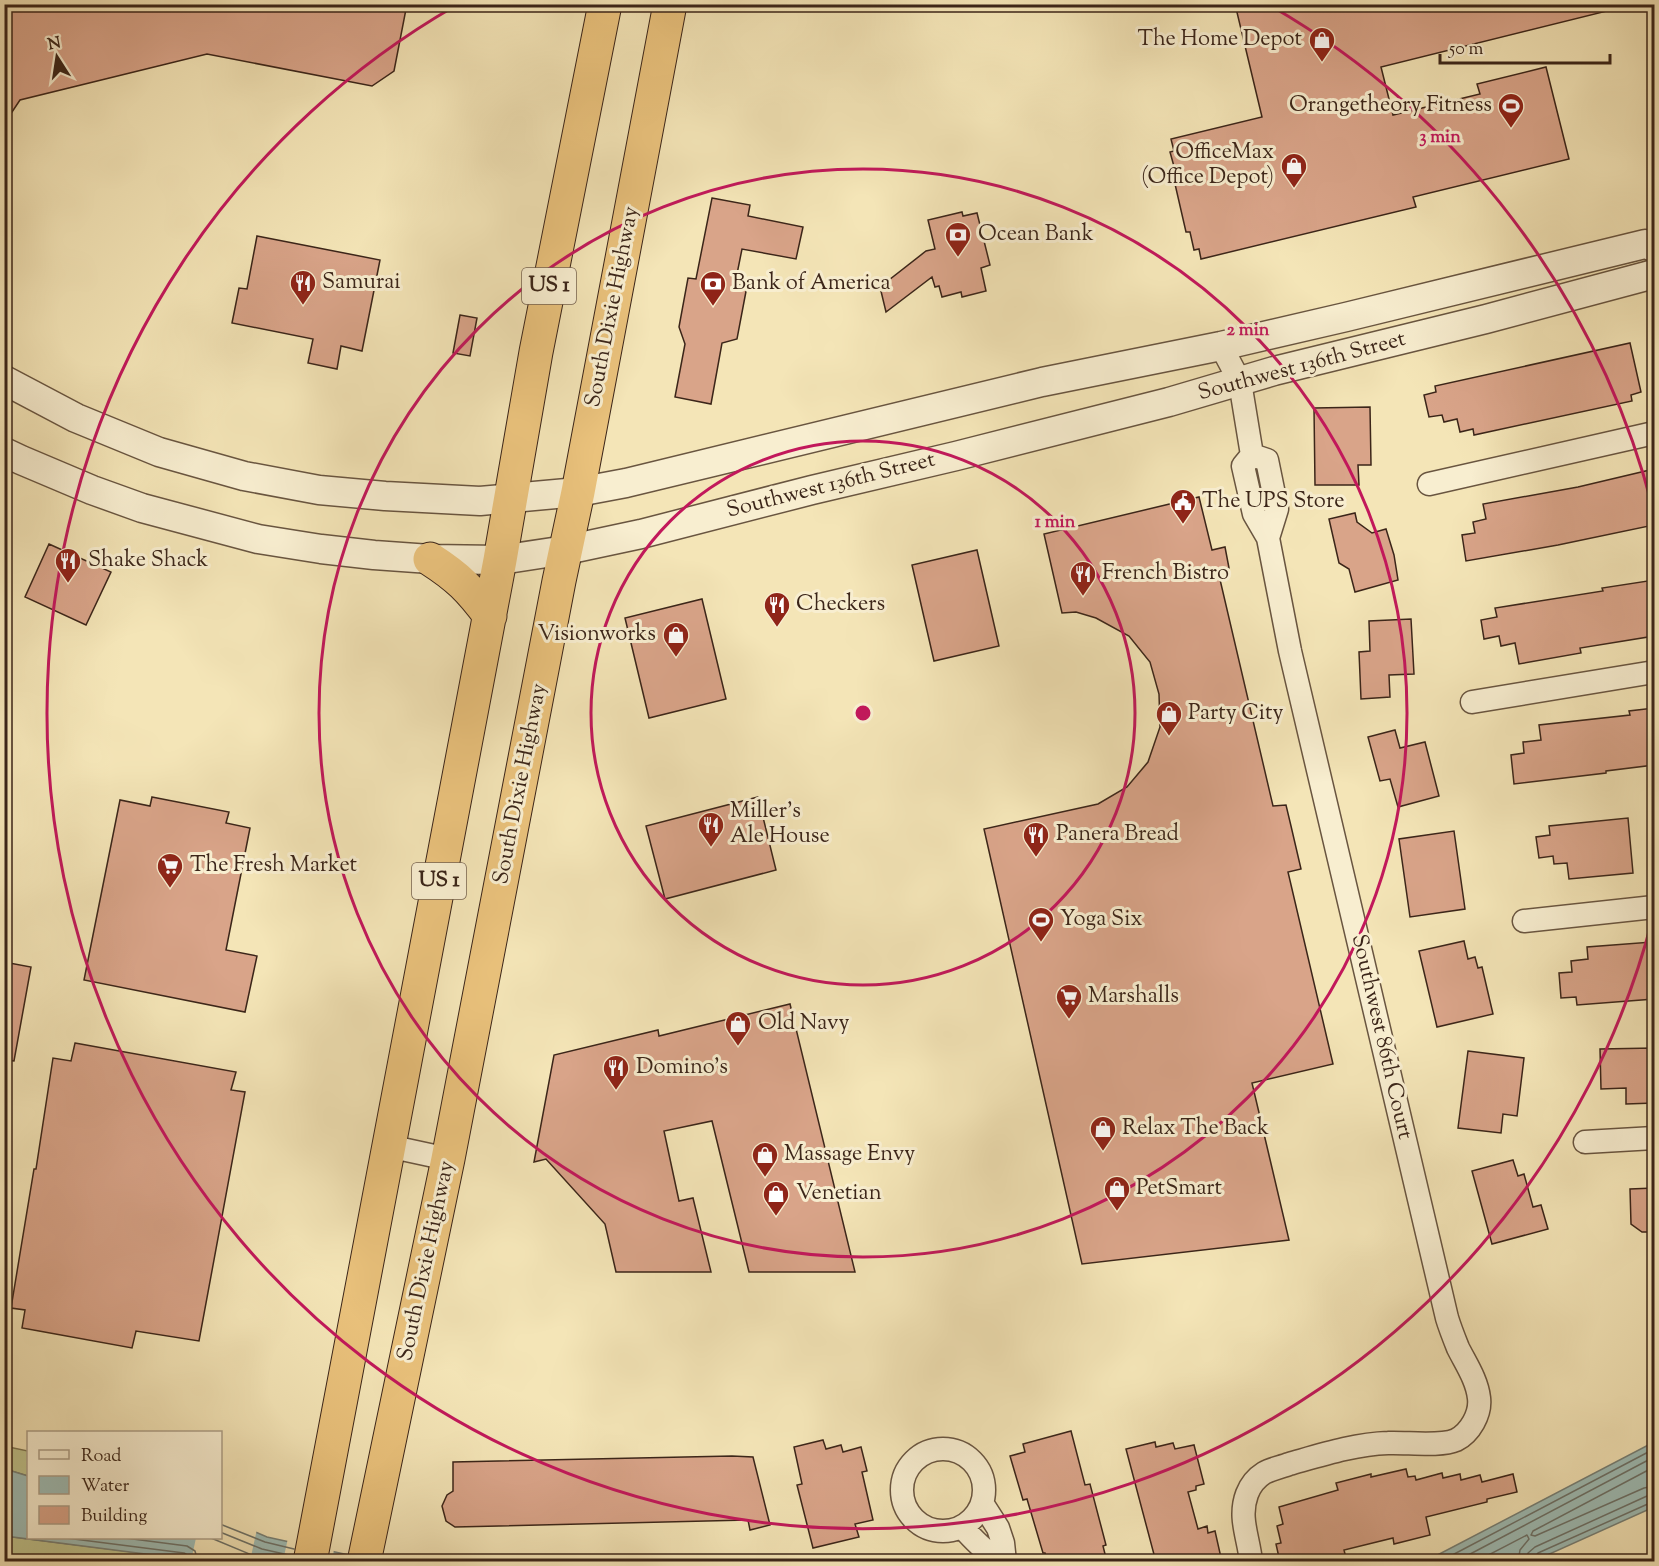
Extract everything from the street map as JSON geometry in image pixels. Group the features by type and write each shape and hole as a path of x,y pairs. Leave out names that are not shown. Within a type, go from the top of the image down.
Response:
{"highway":[{"name":"US 1","path":"313,1547 490,616 536,352 605,4"},
{"name":"South Dixie Highway","path":"366,1553 448,1159 670,4"},
{"path":"430,559 451,572 467,587 490,616"}],"street":[{"name":"Southwest 136th Street","path":"4,380 76,418 150,448 244,476 319,490 368,495 480,501 510,499 578,492 626,483 1042,382 1221,346 1645,244 1654,247"},
{"name":"Southwest 136th Street","path":"4,452 92,490 142,508 247,536 321,549 430,559 500,560 566,550 641,534 956,456 1169,402 1274,371 1486,319 1654,274"},
{"path":"1221,346 1240,382"},
{"name":"Southwest 86th Court","path":"1240,382 1252,455 1267,460 1277,509 1268,538 1290,651 1447,1318 1458,1348 1471,1373 1479,1399 1476,1418 1472,1426 1456,1440 1431,1444 1365,1445 1313,1457 1265,1472 1253,1483 1244,1505 1243,1524 1251,1562"},
{"path":"1429,484 1654,433"},
{"path":"1472,702 1654,672"},
{"path":"1524,921 1654,907"},
{"path":"1585,1142 1654,1138"},
{"path":"388,1146 448,1159"},
{"path":"937,1450 951,1450 964,1455 975,1464 982,1476 985,1489 982,1503 977,1513 962,1527 948,1531 934,1530 921,1525 904,1503 905,1475 912,1463 924,1454 937,1450"},
{"path":"962,1527 979,1545 993,1556 1005,1561 998,1528 982,1503"}],"green space":[{"path":"4,1446 27,1451 27,1476 5,1469"},
{"path":"5,1536 189,1559 189,1562 5,1562"}],"water":[{"path":"1654,1442 1654,1507 1534,1561 1426,1561"},
{"path":"5,1469 27,1476 27,1539 5,1536"},
{"path":"222,1517 267,1537 376,1561 200,1561 28,1539 222,1539"}],"pier":[{"path":"222,1514 257,1529 250,1561 191,1561 196,1539 222,1539"},
{"path":"288,1538 334,1549 332,1562 283,1561"}],"building":[{"path":"16,4 407,4 394,71 372,86 207,54 20,100 4,124 4,7"},
{"path":"1235,4 1607,4 1607,11 1381,67 1393,115 1480,94 1477,84 1546,67 1569,159 1413,197 1416,207 1201,259 1199,249 1194,250 1190,232 1186,232 1172,171 1175,170 1170,152 1174,151 1171,139 1262,117"},
{"name":"Bank of America","path":"712,198 750,205 748,216 803,227 796,259 742,249 735,284 747,286 737,339 722,343 711,404 675,397 685,344 679,327 688,278 696,279"},
{"name":"Ocean Bank","path":"962,212 963,216 977,213 990,265 981,268 986,291 962,297 961,292 942,297 939,286 935,287 932,277 886,312 880,287 926,251 935,249 928,220"},
{"name":"Samurai","path":"257,236 380,260 362,351 341,346 337,369 308,363 313,339 232,323 239,288 247,289"},
{"path":"460,315 477,318 470,356 453,353"},
{"path":"1630,343 1641,392 1631,395 1632,401 1474,435 1473,429 1460,432 1457,419 1444,422 1442,415 1429,417 1424,395 1436,392 1435,386"},
{"path":"1370,407 1371,465 1358,465 1359,485 1315,485 1314,408"},
{"path":"1654,469 1654,525 1466,561 1462,535 1475,533 1473,522 1486,519 1483,504 1578,487"},
{"path":"1199,497 1212,550 1225,547 1229,568 1218,571 1273,806 1286,805 1291,826 1301,869 1288,872 1333,1064 1252,1083 1289,1240 1082,1264 984,829 1098,804 1127,787 1148,762 1160,727 1159,694 1150,662 1129,636 1096,618 1076,612 1062,613 1044,534"},
{"path":"1355,513 1357,522 1372,533 1386,529 1394,555 1398,580 1355,592 1349,569 1339,563 1329,519"},
{"name":"Shake Shack","path":"49,544 111,572 86,625 25,597"},
{"path":"977,550 999,646 934,661 912,565"},
{"path":"1654,580 1654,636 1580,648 1581,653 1519,664 1515,643 1501,646 1499,636 1484,639 1481,620 1497,617 1495,608 1603,591 1602,588"},
{"name":"Visionworks","path":"702,599 726,699 649,718 625,618"},
{"path":"1411,619 1414,674 1389,675 1390,697 1361,699 1359,652 1370,651 1369,621"},
{"path":"1654,708 1654,765 1514,784 1511,755 1524,753 1523,742 1541,740 1539,725 1630,715 1629,711"},
{"path":"1395,730 1400,748 1425,742 1439,796 1398,807 1390,779 1380,781 1368,737"},
{"name":"The Fresh Market","path":"152,797 229,812 226,823 250,828 226,950 257,956 245,1012 84,980 120,800 150,806"},
{"name":"Miller's Ale House","path":"758,797 776,870 665,899 646,826"},
{"path":"1628,818 1633,873 1569,879 1567,863 1554,864 1553,856 1539,858 1536,837 1550,835 1549,826"},
{"path":"1454,831 1465,909 1410,917 1399,839"},
{"path":"1464,941 1468,959 1475,957 1478,968 1482,967 1493,1014 1437,1027 1419,951"},
{"path":"1652,942 1654,999 1577,1005 1576,997 1561,998 1559,973 1572,972 1571,961 1588,959 1587,947"},
{"path":"4,962 31,967 14,1061 4,1060"},
{"path":"790,1004 855,1272 749,1272 712,1121 664,1131 679,1201 693,1198 711,1272 616,1272 605,1224 546,1159 534,1162 554,1055 658,1030 659,1036"},
{"path":"75,1043 236,1072 231,1090 245,1092 199,1341 136,1331 132,1348 22,1328 25,1310 11,1308 53,1058 71,1061"},
{"path":"1654,1048 1654,1103 1626,1104 1626,1088 1601,1089 1600,1049"},
{"path":"1468,1051 1524,1058 1517,1116 1503,1114 1501,1133 1458,1128"},
{"path":"1513,1160 1518,1176 1524,1174 1533,1207 1541,1205 1548,1229 1492,1244 1472,1171"},
{"path":"1654,1188 1654,1232 1642,1232 1631,1224 1630,1189"},
{"path":"1071,1431 1085,1485 1090,1484 1106,1545 1103,1546 1107,1562 1048,1562 1043,1553 1027,1499 1023,1500 1010,1456 1025,1452 1023,1444"},
{"path":"823,1440 826,1449 841,1445 843,1452 861,1447 867,1471 862,1472 873,1520 855,1524 859,1537 813,1548 797,1485 802,1484 794,1447"},
{"path":"1155,1442 1156,1447 1173,1443 1175,1449 1194,1445 1204,1484 1188,1492 1198,1529 1207,1526 1208,1533 1215,1531 1222,1562 1156,1562 1126,1449"},
{"path":"753,1457 770,1525 750,1530 748,1520 455,1527 446,1521 442,1506 447,1495 453,1491 453,1462"},
{"path":"1406,1469 1408,1477 1415,1476 1416,1480 1442,1473 1443,1478 1460,1474 1461,1480 1480,1475 1482,1482 1513,1474 1517,1492 1426,1517 1430,1535 1394,1544 1393,1538 1344,1550 1346,1558 1333,1562 1280,1562 1276,1544 1281,1543 1277,1526 1283,1524 1279,1507 1338,1490 1336,1483 1371,1474 1371,1477"}],"place":[{"name":"The Home Depot","path":"1322,63"},
{"name":"Orangetheory Fitness","path":"1511,129"},
{"name":"OfficeMax (Office Depot)","path":"1294,189"},
{"name":"Ocean Bank","path":"958,258"},
{"name":"Samurai","path":"303,306"},
{"name":"Bank of America","path":"713,307"},
{"name":"The UPS Store","path":"1183,525"},
{"name":"Shake Shack","path":"68,584"},
{"name":"French Bistro","path":"1083,597"},
{"name":"Checkers","path":"777,628"},
{"name":"Visionworks","path":"676,658"},
{"name":"Party City","path":"1169,737"},
{"name":"Miller's Ale House","path":"711,848"},
{"name":"Panera Bread","path":"1036,858"},
{"name":"The Fresh Market","path":"170,889"},
{"name":"Yoga Six","path":"1041,943"},
{"name":"Marshalls","path":"1069,1020"},
{"name":"Old Navy","path":"738,1047"},
{"name":"Domino's","path":"616,1091"},
{"name":"Relax The Back","path":"1103,1152"},
{"name":"Massage Envy","path":"765,1178"},
{"name":"PetSmart","path":"1117,1212"},
{"name":"Venetian","path":"776,1217"}]}
